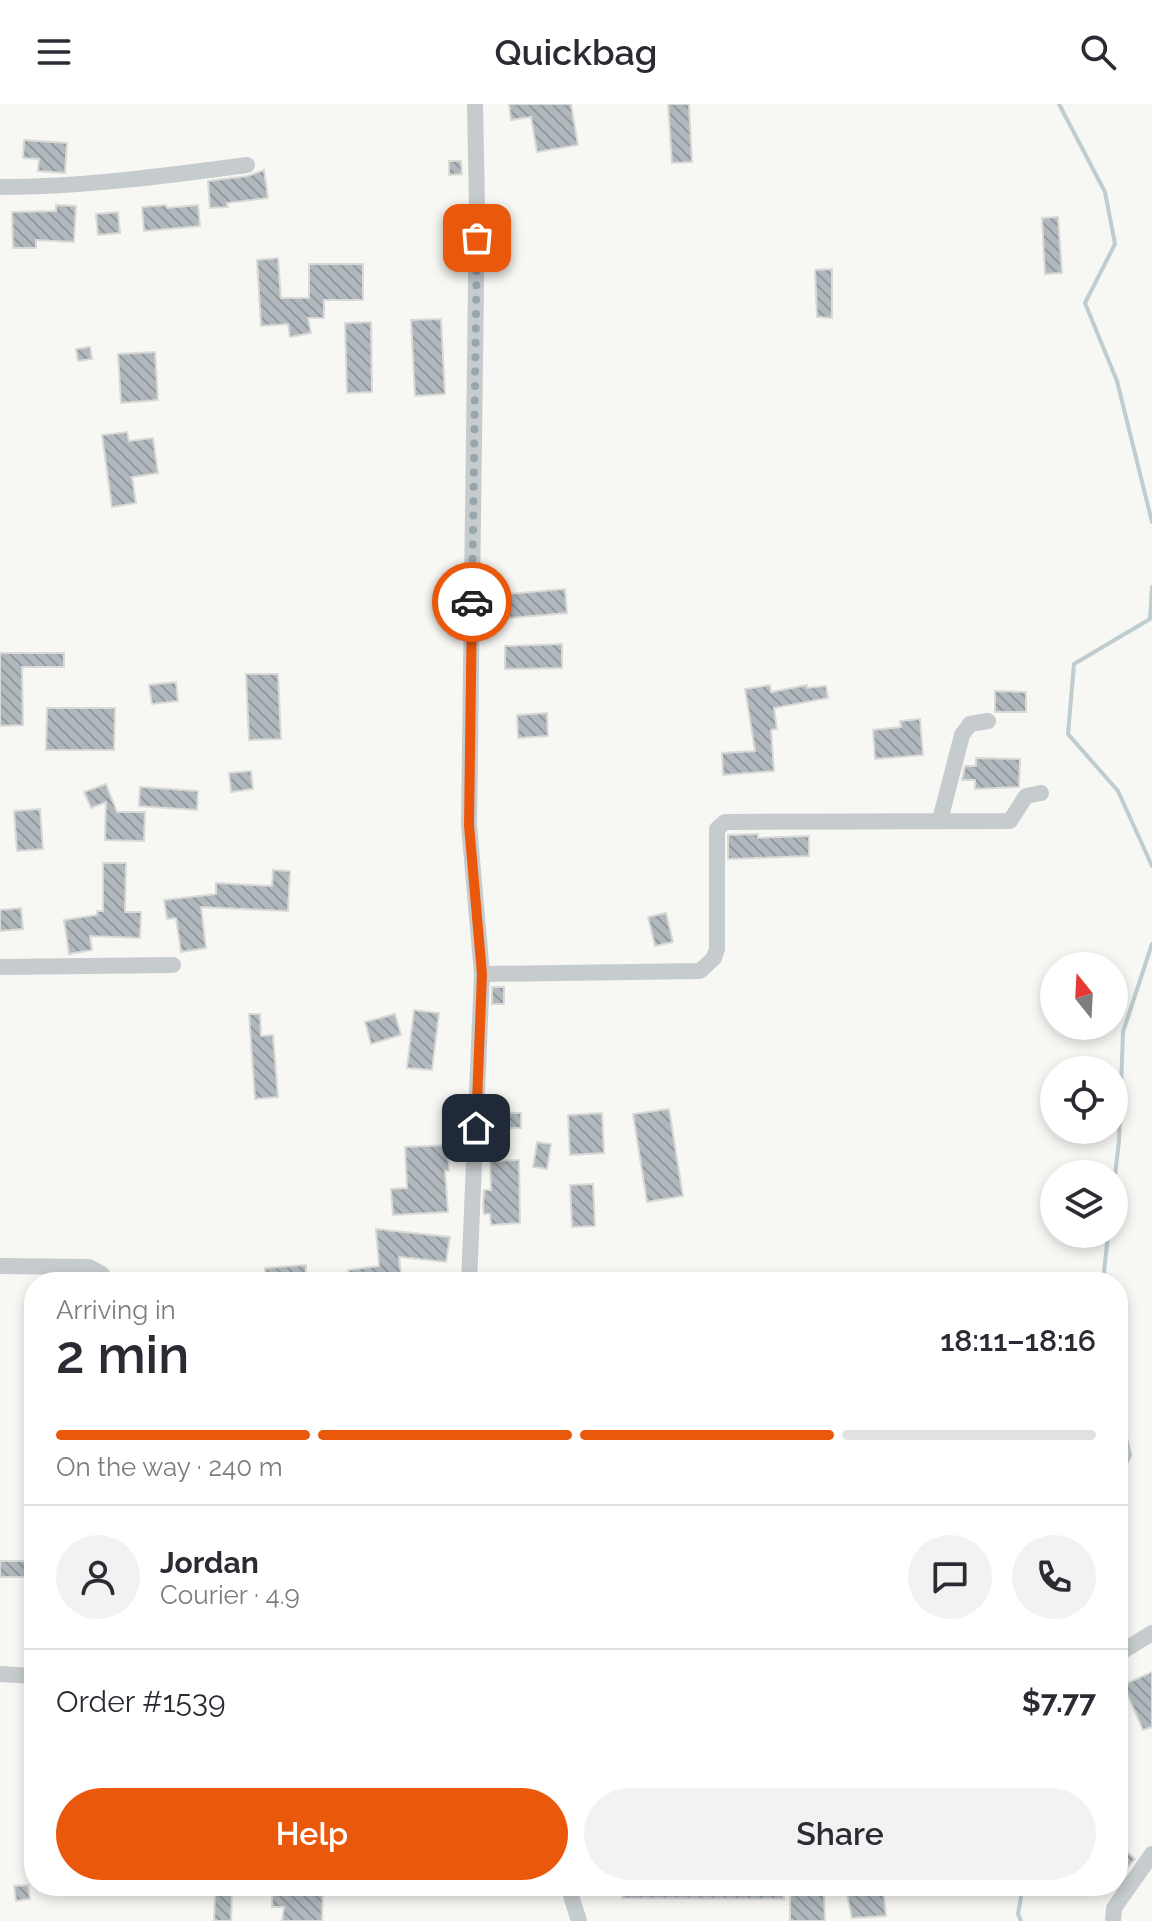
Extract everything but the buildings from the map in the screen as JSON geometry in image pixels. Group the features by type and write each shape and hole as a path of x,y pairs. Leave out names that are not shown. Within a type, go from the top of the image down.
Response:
{"street":[{"path":"469,1272 482,974 469,825 477,206 475,104"},
{"path":"0,187 142,178 247,165"},
{"path":"943,820 962,735 970,724 988,721"},
{"path":"482,974 700,971 714,958 717,949 717,829 725,822 1010,821 1026,796 1041,793"},
{"path":"0,967 173,965"},
{"path":"0,1266 89,1267 98,1272"},
{"path":"1128,1648 1152,1633"},
{"path":"0,1674 24,1675"},
{"path":"1128,1888 1152,1854"},
{"path":"571,1896 579,1921"},
{"path":"1113,1921 1114,1908 1122,1896"}],"waterway":[{"path":"1059,104 1105,192 1115,244 1085,303 1117,381 1152,522"},
{"path":"1152,587 1150,619 1074,664 1068,734 1118,791 1152,866"},
{"path":"1117,1160 1123,1032 1152,944"},
{"path":"1104,1272 1107,1248"},
{"path":"1128,1447 1128,1459"},
{"path":"1021,1896 1018,1914 1021,1921"}],"way so far":[{"path":"472,602 477,238"}],"route":[{"path":"472,602 469,825 482,974 476,1128"}]}
